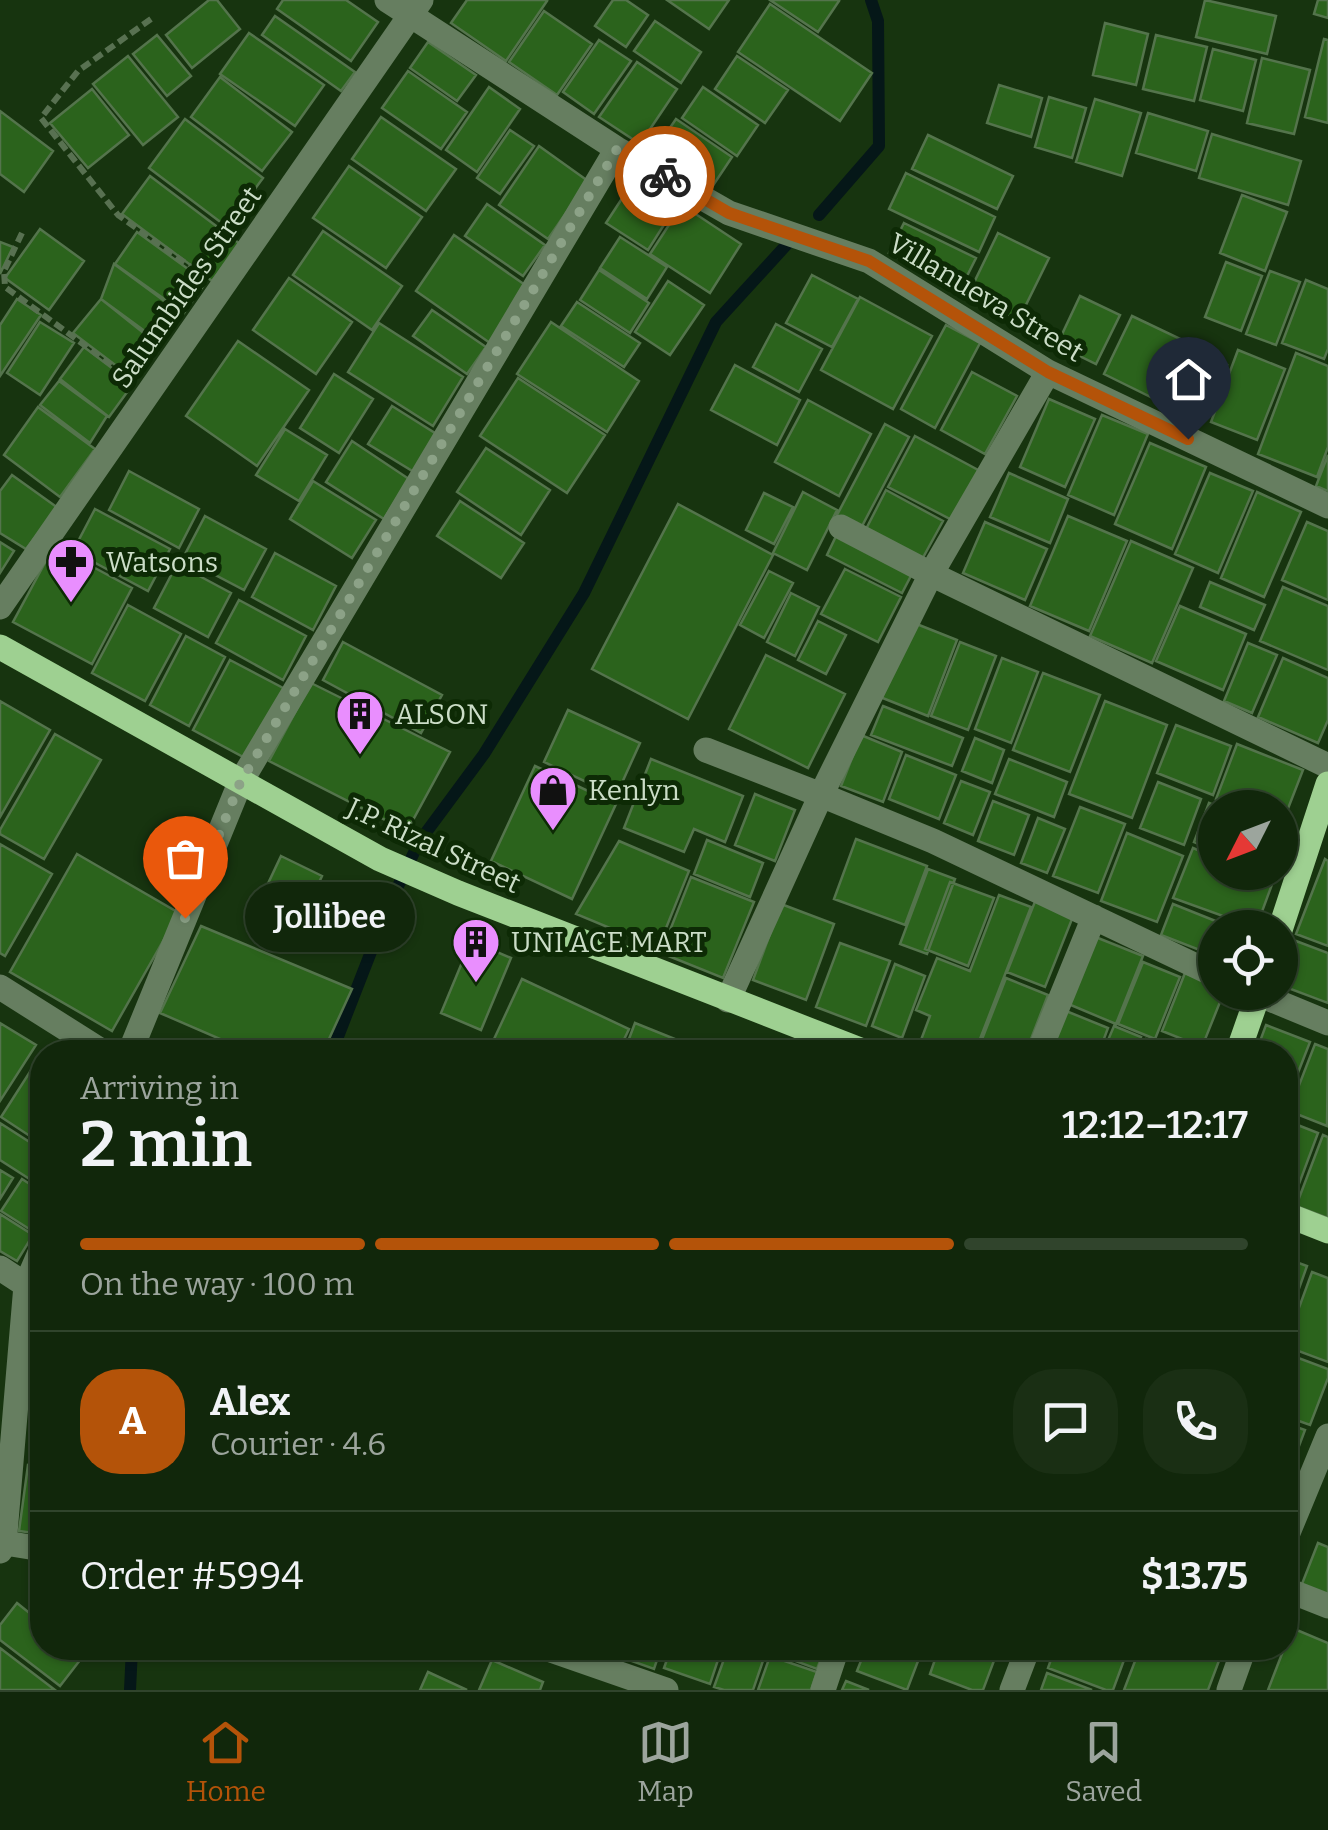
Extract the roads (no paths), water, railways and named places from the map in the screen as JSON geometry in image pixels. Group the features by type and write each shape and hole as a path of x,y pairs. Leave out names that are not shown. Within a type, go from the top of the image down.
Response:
{"main road":[{"name":"J.P. Rizal Street","path":"0,647 380,858 458,893 833,1040"},
{"path":"1287,910 1328,784"},
{"path":"1242,1040 1252,1010"},
{"path":"1298,1219 1328,1231"}],"street":[{"name":"Villanueva Street","path":"387,0 415,8 617,149 729,213 869,261 1048,372 1328,506"},
{"name":"Salumbides Street","path":"0,607 415,8"},
{"path":"135,1040 240,783 617,149"},
{"path":"728,1000 820,795 931,574 1048,372"},
{"path":"841,527 1328,766"},
{"path":"706,750 933,841 1198,966"},
{"path":"1044,1040 1094,917"},
{"path":"0,986 85,1040"},
{"path":"1297,1010 1328,1023"},
{"path":"0,1268 26,1286"},
{"path":"30,1276 1,1546 30,1548"},
{"path":"1298,1509 1328,1436"},
{"path":"1298,1595 1328,1606"},
{"path":"580,1660 666,1690"},
{"path":"823,1690 833,1660"},
{"path":"1012,1690 1023,1660"},
{"path":"1229,1690 1240,1660"}],"waterway":[{"path":"819,215 879,146 878,21 871,0"},
{"path":"337,1040 390,903 419,842 484,754 584,593 716,322 789,242"},
{"path":"130,1690 131,1660"}],"place":[{"name":"Watsons","path":"71,604"},
{"name":"ALSON","path":"360,756"},
{"name":"Kenlyn","path":"553,832"},
{"name":"Jollibee","path":"185,918"},
{"name":"UNI ACE MART","path":"476,984"}]}
